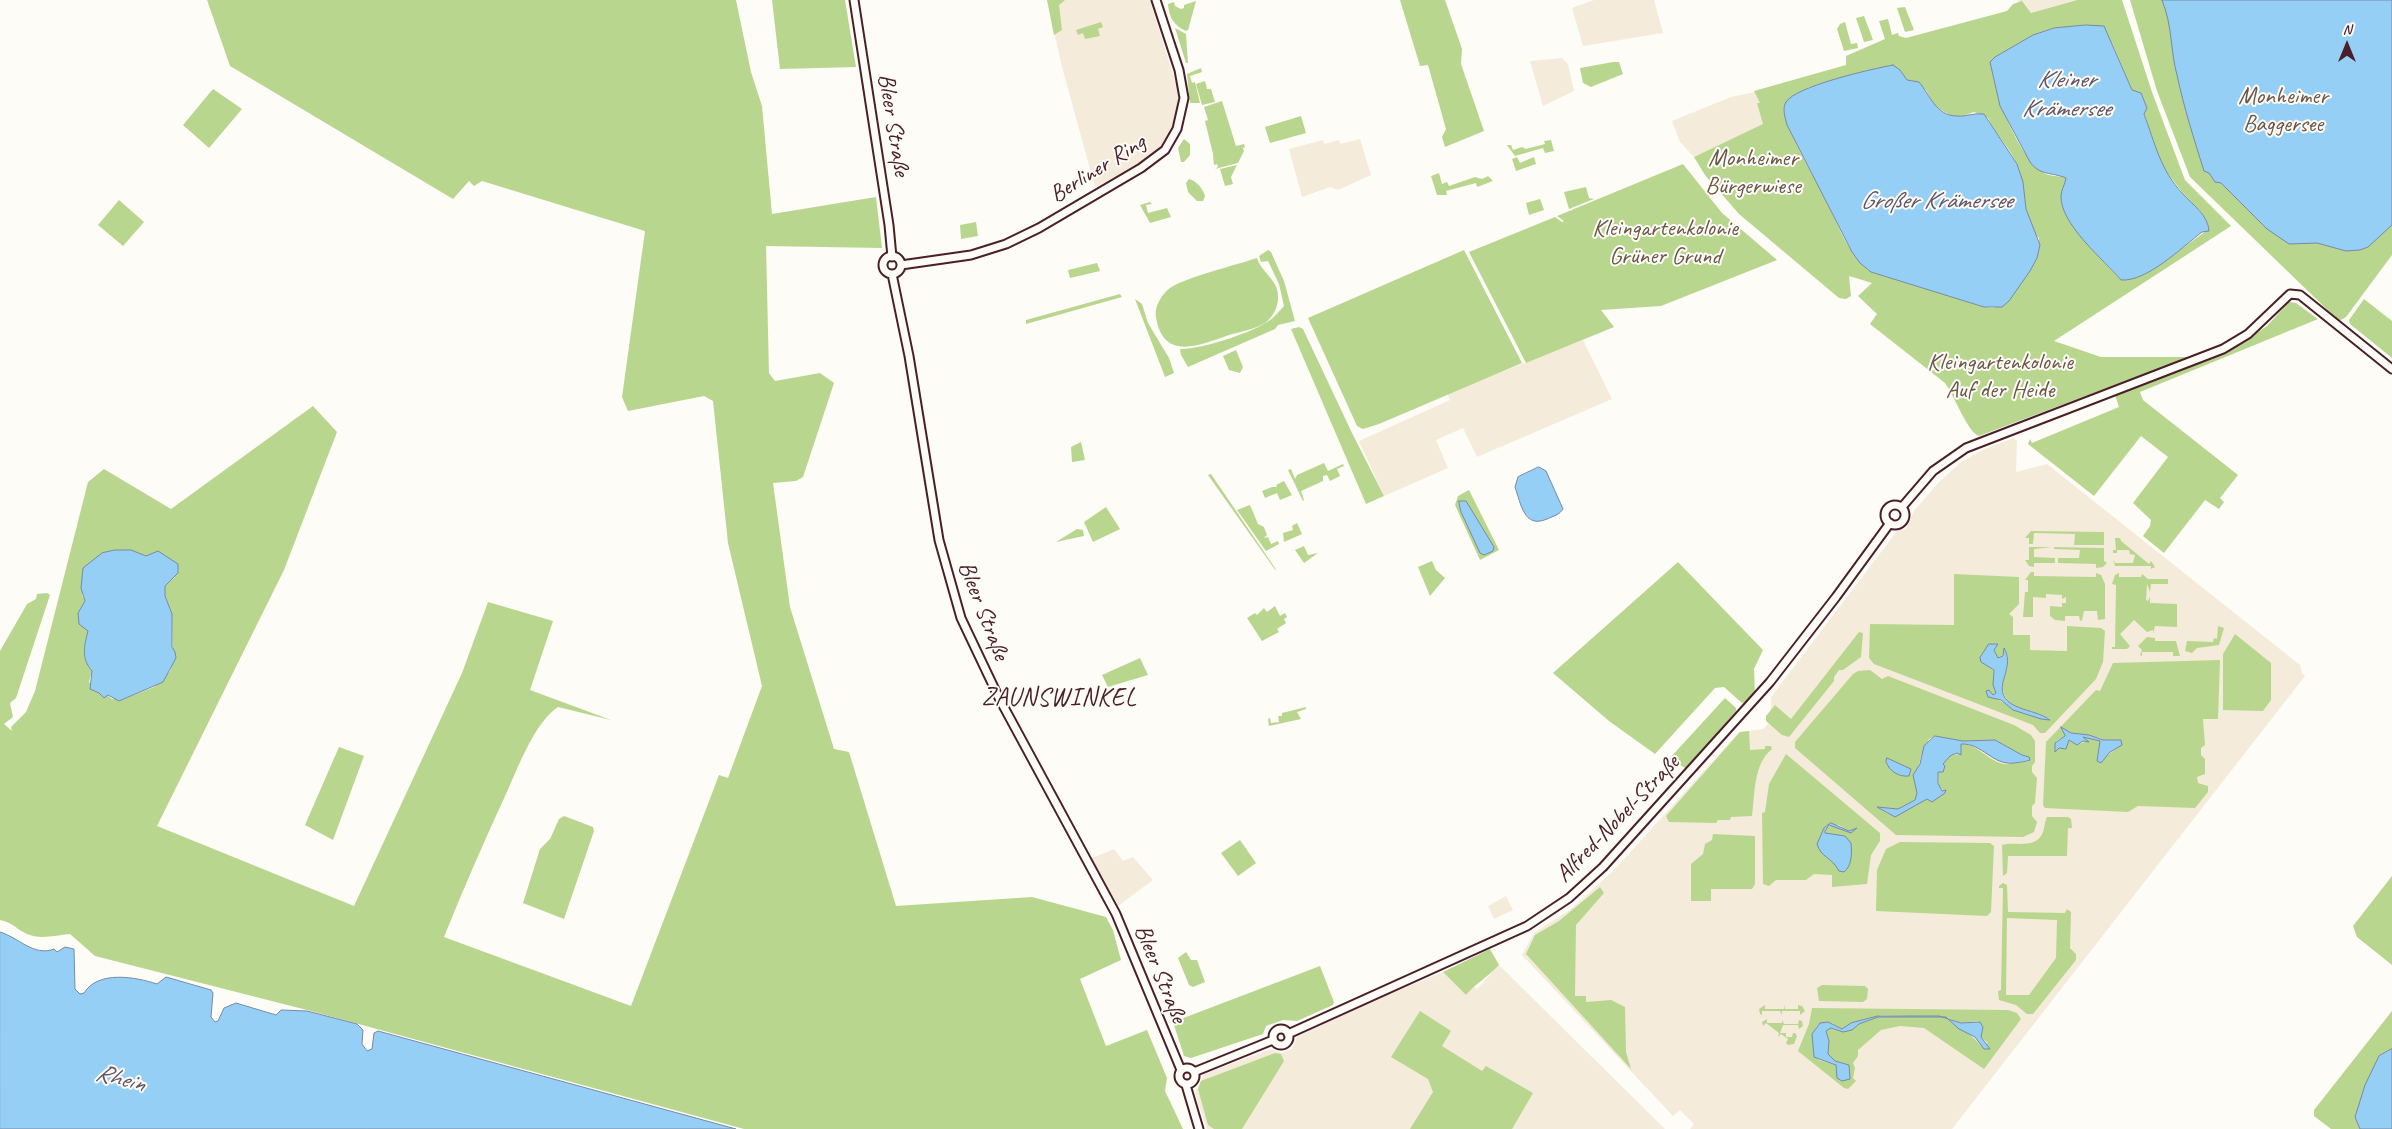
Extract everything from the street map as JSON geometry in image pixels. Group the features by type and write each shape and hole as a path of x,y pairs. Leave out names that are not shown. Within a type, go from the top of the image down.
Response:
{"street":[{"name":"Bleer Straße","path":"854,0 889,225 892,257"},
{"name":"Berliner Ring","path":"901,265 971,255 1006,244 1039,228 1141,168 1165,150 1179,126 1184,98 1179,70 1156,0"},
{"path":"892,257 898,259 901,265 898,272 892,274 886,271 883,264 887,258 892,257"},
{"name":"Bleer Straße","path":"892,274 909,356 939,540 961,618 995,692 1116,914 1181,1070"},
{"name":"Alfred-Nobel-Straße","path":"1902,507 1933,471 1966,448 2223,348 2248,334 2290,294 2300,295 2392,369"},
{"name":"Alfred-Nobel-Straße","path":"1890,523 1885,514 1888,508 1893,505 1902,507"},
{"name":"Alfred-Nobel-Straße","path":"1890,523 1898,524 1903,521 1906,515 1902,507"},
{"name":"Alfred-Nobel-Straße","path":"1288,1034 1527,926 1581,888 1622,846 1770,682 1842,590 1890,523"},
{"path":"1283,1029 1288,1034 1288,1040 1284,1045 1279,1045 1273,1040 1272,1036 1276,1030 1283,1029"},
{"path":"1194,1072 1273,1040"},
{"path":"1194,1072 1187,1068 1181,1070 1179,1079 1186,1085 1199,1129"},
{"path":"1186,1085 1194,1081 1194,1072"}],"shaded area":[{"path":"1047,0 1150,0 1178,91 1179,106 1175,125 1159,149 1145,161 1095,187 1062,67"},
{"path":"1594,0 1654,0 1663,33 1583,46 1572,8"},
{"path":"2018,0 2076,0 2021,16"},
{"path":"1562,58 1568,64 1574,91 1543,106 1530,61"},
{"path":"1755,92 1771,125 1694,157 1680,142 1672,121 1731,97"},
{"path":"1360,139 1371,175 1338,190 1330,187 1302,197 1289,149 1323,140 1324,144 1339,140 1340,144"},
{"path":"1583,340 1612,399 1477,457 1463,428 1436,440 1448,468 1384,496 1359,441 1450,400 1447,393"},
{"path":"2014,438 2017,441 2016,472 2047,464 2300,665 2305,676 1952,1129 1690,1129 1694,1124 1680,1110 1673,1116 1522,955 1534,933 1571,909 1615,869 1739,732 1763,729 1769,723 1771,725 1771,697 1897,531 1906,529 1914,511 1938,483 1960,463 1982,450"},
{"path":"1114,849 1123,861 1133,857 1153,880 1114,909 1090,859"},
{"path":"1506,896 1513,910 1494,919 1488,906"},
{"path":"1499,965 1665,1129 1207,1129 1195,1094 1204,1074 1271,1049 1281,1053 1292,1049 1297,1037 1370,1002 1443,972 1466,995 1473,986 1477,989"}],"green space":[{"path":"207,0 736,0 751,72 762,106 772,214 876,197 882,248 766,246 769,373 775,381 820,373 834,383 803,477 796,481 773,483 790,607 834,749 849,752 896,906 1032,897 1106,917 1113,930 1121,960 1080,979 1106,1046 1147,1030 1167,1078 1165,1091 1183,1129 744,1129 307,1010 95,956 70,934 43,937 32,936 0,920 0,651 27,604 36,599 37,594 47,593 50,595 16,698 10,703 13,717 4,724 12,731 11,727 26,712 35,691 88,482 104,469 171,509 313,406 337,432 284,570 157,826 354,906 462,673 488,602 553,621 530,690 611,720 558,707 541,724 521,759 444,937 631,1006 719,775 728,778 762,686 728,543 713,401 704,396 628,411 622,397 645,231 482,181 474,186 469,181 453,199 230,66","holes":["131,550 146,556 175,577 165,586 165,596 172,614 173,661 170,671 154,687 119,701 116,698 112,699 89,682 92,671 86,662 84,652 88,631 78,613 85,601 82,595"]},
{"path":"772,0 845,0 856,67 780,69"},
{"path":"1047,0 1065,0 1059,5 1062,30 1054,35"},
{"path":"1400,0 1445,0 1462,49 1461,64 1484,131 1445,147 1442,137 1446,129 1428,65 1420,66"},
{"path":"2077,0 2122,0 2152,92 2185,180 2231,226 2054,341 2101,357 2189,357 1979,436 1970,428 1945,383 1870,324 1877,314 1858,296 1872,283 1849,276 1851,296 1846,299 1839,298 1739,214 1705,175 1694,157 1763,124 1757,103 1760,103 1754,91 1846,65 1846,56 1885,39 1879,21 1888,19 1892,35 1898,33 1899,36 1906,38 2007,11 2013,4 2022,1 2031,13","holes":["2086,25 2112,43 2132,90 2138,94 2161,165 2182,192 2202,213 2206,231 2156,267 2121,280 2094,252 2068,219 2066,178 2044,173 2034,165 2016,138 1996,89 1991,62 1995,57 2033,35 2053,28","1869,70 1900,70 1907,80 1913,81 1926,90 1934,106 1952,116 1963,116 1974,112 1988,118 2011,152 2020,173 2026,213 2033,231 2039,238 2037,258 2009,301 1993,308 1984,307 1871,272 1850,248 1796,144 1784,109 1807,88"]},
{"name":"Monheimer Baggersee","path":"2130,0 2392,0 2392,255 2346,317 2339,321 2190,177 2157,91"},
{"path":"1196,1 1188,30 1186,31 1172,20 1168,4 1174,2 1175,6 1181,9 1184,8 1184,5"},
{"path":"1905,7 1914,30 1905,32 1897,8"},
{"path":"1864,16 1873,40 1864,42 1856,18"},
{"path":"1101,22 1103,27 1098,29 1100,36 1085,39 1083,33 1078,35 1076,30"},
{"path":"1845,22 1851,44 1857,43 1858,48 1844,51 1837,29 1840,24"},
{"path":"1175,28 1186,34 1188,63 1186,63"},
{"path":"1619,62 1623,74 1591,87 1583,83 1580,68"},
{"path":"1201,68 1202,72 1190,76 1192,83 1195,82 1200,103 1190,103 1187,74"},
{"path":"1205,81 1207,89 1211,89 1215,102 1202,105 1196,84"},
{"path":"213,89 242,109 209,148 183,125"},
{"path":"1222,101 1236,146 1244,144 1245,147 1238,163 1215,169 1218,167 1217,164 1214,165 1205,121 1208,120 1204,107"},
{"path":"1301,116 1306,133 1270,143 1265,127"},
{"path":"1184,139 1190,144 1190,155 1184,162 1181,162 1178,148"},
{"path":"1551,140 1554,151 1545,153 1543,148 1515,156 1507,145 1511,145 1513,150 1522,147 1526,149 1545,144 1544,141"},
{"path":"1517,157 1520,163 1534,157 1536,164 1516,171 1512,159"},
{"name":"Kleingartenkolonie Grüner Grund","path":"1683,164 1722,213 1777,260 1661,306 1601,310 1614,327 1526,363 1469,252 1555,217 1562,222 1564,221 1557,216"},
{"path":"1237,165 1231,177 1233,184 1225,186 1220,169"},
{"path":"1439,173 1442,184 1447,182 1449,186 1475,177 1482,179 1488,176 1493,181 1477,187 1476,183 1446,191 1447,195 1437,195 1431,176"},
{"path":"1189,179 1197,183 1201,188 1205,196 1203,201 1197,201 1188,192 1186,183"},
{"path":"1586,187 1589,198 1594,199 1569,209 1564,192"},
{"path":"1540,199 1544,210 1529,215 1526,203"},
{"path":"119,200 144,222 123,246 98,225"},
{"path":"1150,202 1152,204 1146,205 1148,213 1167,208 1171,217 1150,223 1140,205"},
{"path":"976,222 978,236 961,239 960,225"},
{"path":"1268,250 1271,252 1284,281 1295,321 1278,325 1275,329 1188,367 1181,355 1180,349 1200,347 1240,335 1263,325 1272,319 1284,306 1279,284 1268,261 1261,262 1259,256"},
{"path":"1464,250 1522,363 1379,424 1363,429 1357,426 1308,318"},
{"path":"1257,258 1259,264 1274,282 1278,293 1277,307 1268,321 1252,329 1195,346 1184,347 1166,340 1160,331 1156,309 1159,301 1170,288 1188,280"},
{"path":"1097,263 1100,271 1070,278 1068,270"},
{"path":"1120,294 1122,297 1026,324 1026,320"},
{"path":"1135,299 1142,304 1148,323 1169,358 1174,373 1165,377"},
{"path":"2364,299 2392,321 2392,358 2350,324 2349,320"},
{"path":"2289,302 2296,303 2318,319 2140,392 2143,400 2238,475 2220,498 2224,502 2219,509 2205,500 2164,553 2143,536 2150,526 2151,520 2133,503 2168,457 2141,436 2094,496 2028,444 2030,439 2032,443 2119,407 2115,395 2231,350 2267,326"},
{"path":"1299,327 1303,329 1384,496 1366,504 1291,329"},
{"path":"1236,350 1243,367 1240,373 1229,370 1223,356"},
{"path":"1081,442 1085,460 1072,462 1071,447"},
{"path":"1324,463 1328,471 1343,464 1344,466 1337,469 1340,476 1330,481 1327,475 1323,476 1323,481 1301,491 1303,501 1288,470 1291,469 1295,479 1297,475"},
{"path":"1211,474 1275,568 1276,571 1208,475"},
{"path":"1284,481 1292,495 1280,500 1277,493 1265,498 1262,491 1277,487 1276,485"},
{"path":"1469,490 1499,550 1480,560 1455,505 1458,496"},
{"path":"1250,505 1258,524 1264,527 1267,535 1264,538 1268,537 1271,544 1278,541 1279,544 1266,551 1237,510"},
{"path":"1106,507 1120,529 1093,542 1084,522"},
{"path":"1297,523 1302,534 1284,542 1283,533 1293,530 1292,526"},
{"path":"1077,529 1083,530 1084,536 1056,542"},
{"path":"2031,531 2104,532 2104,545 2074,545 2075,534 2034,533 2033,544 2029,544 2029,538 2025,538"},
{"path":"2115,538 2120,538 2121,541 2149,564 2151,561 2155,567 2151,569 2151,566 2115,566 2113,559 2115,563 2133,563 2135,555 2130,554 2129,550 2117,550 2117,553 2113,553 2113,550 2116,550"},
{"path":"1304,546 1308,555 1318,553 1304,563 1295,550"},
{"path":"2029,547 2052,547 2034,549 2034,557 2055,558 2055,563 2034,563 2034,567 2029,566 2025,560 2029,560"},
{"path":"2054,547 2104,548 2104,561 2107,563 2103,567 2096,568 2096,564 2058,563 2058,558 2079,558 2080,550 2054,549"},
{"path":"1432,561 1436,570 1445,578 1430,596 1418,567"},
{"path":"1678,562 1763,650 1754,669 1755,694 1742,703 1724,687 1715,688 1655,754 1609,721 1553,673"},
{"path":"2031,572 2034,572 2034,576 2096,577 2096,573 2101,575 2105,584 2105,619 2098,620 2097,611 2084,611 2080,621 2079,616 2065,616 2065,621 2055,620 2050,616 2050,606 2062,607 2062,603 2066,603 2066,597 2062,599 2062,595 2046,594 2046,598 2033,597 2033,617 2023,617 2025,592 2028,592 2028,580 2025,580"},
{"path":"2119,573 2119,577 2141,577 2142,574 2148,579 2168,579 2168,584 2151,584 2150,592 2147,584 2146,600 2148,601 2150,597 2150,603 2177,604 2177,627 2155,626 2153,634 2153,630 2147,632 2134,620 2120,634 2130,646 2127,649 2112,649 2112,647 2115,647 2116,585 2112,584 2115,575"},
{"path":"1954,574 2019,577 2019,604 2009,614 2013,617 2013,635 2030,635 2030,650 2067,651 2067,626 2101,628 2105,631 2103,662 2096,679 2045,733 2040,733 2033,725 1874,664 1869,658 1870,624 1954,625","holes":["1994,646 1995,656 1998,658 2005,654 2005,650 2008,656 2003,690 2009,701 2019,708 2050,719 2034,717 1991,697 1991,692 1993,695 1996,693 1993,680 1994,672 1981,662 1981,655"]},
{"path":"1275,606 1280,616 1285,613 1287,617 1284,619 1286,623 1277,629 1279,632 1262,641 1247,618 1255,613 1257,615 1264,608 1267,612"},
{"path":"2218,626 2224,628 2219,645 2197,648 2192,653 2185,651 2187,641 2213,642 2214,638 2217,639"},
{"path":"1859,632 1863,633 1861,657 1843,670 1839,670 1834,677 1834,681 1789,737 1782,735 1766,721 1766,716 1775,705 1791,719"},
{"path":"2235,634 2271,663 2271,700 2263,711 2223,710 2223,654"},
{"path":"2147,637 2155,638 2155,641 2176,641 2180,656 2173,656 2173,652 2142,652 2142,656 2140,655 2142,650 2138,646"},
{"path":"1140,658 1148,675 1108,687 1102,675"},
{"path":"2220,660 2218,719 2203,719 2205,745 2201,748 2201,755 2205,759 2205,774 2197,777 2198,783 2208,786 2208,792 2195,808 2138,806 2128,812 2045,808 2043,805 2046,742 2096,690 2100,691 2113,663","holes":["2061,727 2071,733 2100,738 2116,749 2105,757 2097,758 2100,741 2082,736 2087,741 2077,745 2069,740 2066,749 2059,748 2056,741 2065,736"]},
{"path":"1870,670 1882,679 1888,676 2014,725 2031,735 2035,741 2035,762 2032,766 2032,772 2037,778 2035,803 2032,806 2032,816 2037,822 2034,832 2023,837 1896,835 1795,748 1795,742 1853,674 1858,671","holes":["1935,736 1963,741 1995,740 2029,757 2028,762 2004,764 1993,760 1973,747 1961,744 1959,754 1950,756 1943,764 1945,766 1943,771 1938,772 1939,786 1944,791 1931,801 1927,799 1890,815 1877,807 1898,809 1915,800 1917,793 1915,778 1922,753 1929,739"]},
{"path":"1725,698 1736,708 1736,711 1687,769 1669,759"},
{"path":"1306,707 1306,709 1297,712 1301,719 1269,726 1268,719 1270,718 1271,723 1279,722 1278,716 1282,716 1282,713"},
{"path":"1749,731 1750,750 1765,749 1765,746 1771,746 1772,749 1766,755 1758,771 1752,816 1731,817 1730,820 1718,820 1716,823 1669,822 1666,816 1740,732"},
{"path":"339,747 364,756 333,840 305,825"},
{"path":"1786,754 1880,833 1880,841 1871,855 1867,884 1832,887 1832,875 1814,874 1806,880 1776,880 1769,886 1763,884 1762,813 1765,812 1769,784","holes":["1826,825 1833,825 1826,828 1825,833 1845,836 1852,855 1839,871 1833,860 1827,857 1821,834","1833,825 1839,825 1849,831 1856,828 1851,833"]},
{"path":"564,816 593,827 594,831 564,919 523,903 540,849 550,839 559,819"},
{"path":"2047,817 2068,817 2071,819 2072,828 2068,828 2067,856 2008,856 2007,873 2003,876 2002,845 2028,844 2037,840 2042,834"},
{"path":"1713,834 1755,836 1755,884 1752,889 1711,889 1711,901 1691,901 1691,864 1703,854 1705,844 1712,840"},
{"path":"1240,840 1256,863 1238,876 1221,853"},
{"path":"1900,842 1990,843 1994,846 1991,912 1987,916 1876,911 1877,870 1886,849"},
{"path":"2392,876 2392,965 2357,937 2353,926"},
{"path":"2003,883 2007,885 2008,912 2065,913 2067,909 2071,912 2070,948 2076,954 2076,960 2033,1014 2027,1014 2016,1005 1999,1000 1998,991 2001,990 2003,888 1999,888","holes":["2007,918 2057,920 2056,958 2029,995 2006,995"]},
{"path":"1600,887 1604,893 1576,925 1575,996 1586,996 1586,1002 1611,1000 1625,1007 1626,1052 1631,1069 1526,954 1535,935 1559,921"},
{"path":"1490,949 1499,965 1466,995 1443,972"},
{"path":"1186,952 1191,960 1197,960 1205,982 1193,987 1189,985 1178,958"},
{"path":"1320,966 1334,1002 1333,1005 1297,1021 1283,1020 1266,1026 1263,1034 1191,1058 1184,1056 1173,1022"},
{"path":"1822,985 1865,986 1868,989 1867,999 1863,1002 1819,1001 1817,988"},
{"path":"1765,1005 1765,1009 1784,1009 1784,1005 1785,1009 1798,1009 1798,1005 1802,1006 1805,1011 1800,1015 1800,1011 1782,1011 1782,1015 1780,1011 1762,1011 1762,1015 1759,1009"},
{"path":"1812,1008 2008,1010 2017,1013 2021,1019 1984,1069 1924,1028 1900,1026 1881,1030 1858,1050 1858,1056 1853,1063 1855,1068 1853,1078 1856,1081 1848,1089 1844,1088 1798,1051 1809,1024","holes":["1881,1015 1943,1017 1878,1017 1859,1024 1852,1030 1843,1032 1828,1028 1825,1031 1828,1038 1828,1054 1835,1061 1846,1064 1837,1071 1836,1065 1819,1060 1813,1054 1816,1027 1820,1023 1831,1023 1842,1029 1851,1023","1946,1017 1961,1023 1978,1021 1983,1027 1981,1037 1988,1043 1981,1046 1969,1034"]},
{"path":"1420,1011 1451,1031 1442,1046 1482,1071 1486,1066 1533,1093 1512,1129 1410,1129 1433,1092 1428,1079 1391,1057"},
{"path":"2392,1011 2392,1049 2379,1056 2355,1117 2360,1129 2331,1129 2314,1116 2314,1110"},
{"path":"1767,1019 1767,1023 1782,1023 1782,1020 1784,1024 1798,1024 1799,1020 1802,1021 1803,1026 1799,1029 1798,1025 1783,1025 1780,1033 1786,1033 1786,1037 1792,1037 1793,1033 1795,1033 1797,1036 1794,1044 1788,1045 1786,1043 1788,1039 1781,1034 1778,1037 1779,1033 1766,1023 1763,1026 1762,1022"},
{"path":"1275,1053 1281,1054 1284,1061 1242,1129 1214,1129 1208,1125 1198,1089 1201,1081"}],"water":[{"name":"Monheimer Baggersee","path":"2162,0 2392,0 2392,225 2368,247 2360,250 2346,251 2317,243 2289,244 2267,229 2221,183 2215,182 2209,173 2204,171 2189,123 2175,65 2166,10"},
{"name":"Kleiner Krämersee","path":"2086,25 2104,26 2132,90 2141,93 2147,108 2144,114 2163,166 2175,185 2199,211 2208,225 2209,231 2202,232 2153,270 2131,279 2121,280 2075,230 2063,207 2061,196 2066,178 2042,172 2030,162 2000,106 1990,62 1995,57 2033,35 2054,28"},
{"name":"Großer Krämersee","path":"1893,65 1900,70 1907,80 1919,82 1934,104 1944,113 1960,116 1984,114 2017,164 2023,182 2026,209 2040,245 2037,258 2030,271 2009,301 2002,307 1984,307 1871,272 1860,263 1852,252 1787,125 1784,107 1786,102 1793,96 1835,79"},
{"path":"1539,467 1546,471 1563,509 1560,513 1547,519 1533,521 1525,513 1515,487 1518,477"},
{"path":"1459,501 1466,501 1494,547 1493,551 1484,555 1480,553 1461,512"},
{"path":"115,550 131,550 146,556 158,551 178,564 178,573 165,586 165,596 172,614 172,647 176,658 163,682 119,701 108,695 104,698 99,693 90,689 92,671 86,662 84,652 88,631 79,624 78,613 85,601 81,588 83,568 102,553"},
{"path":"1989,644 1998,644 1994,650 1998,658 2003,656 2004,648 2006,652 2007,665 2002,691 2005,698 2011,704 2050,720 2013,710 2001,700 1988,697 1986,691 1989,690 1993,695 1996,693 1993,685 1994,670 1981,662 1980,658"},
{"path":"2061,727 2071,733 2089,735 2103,740 2121,740 2122,745 2110,752 2101,763 2097,761 2100,741 2083,737 2089,742 2083,741 2077,745 2069,740 2066,749 2059,748 2055,752 2055,743 2065,736"},
{"path":"1935,736 1963,741 1995,740 2029,757 2030,760 2007,763 1975,747 1961,744 1961,755 1957,753 1950,756 1943,764 1945,766 1943,772 1938,772 1938,783 1942,791 1946,790 1945,793 1932,802 1927,799 1895,817 1877,807 1898,809 1915,800 1917,793 1913,775 1920,764 1924,746"},
{"path":"1887,758 1911,769 1909,776 1898,775 1892,771 1886,762"},
{"path":"1831,823 1849,831 1857,828 1851,833 1829,825 1825,831 1825,833 1845,836 1851,843 1850,863 1844,872 1839,871 1833,862 1821,852 1817,844 1824,828"},
{"name":"Rhein","path":"0,932 40,950 54,949 57,952 65,947 74,949 75,989 80,994 84,993 98,981 108,978 139,979 157,984 166,977 211,990 213,993 211,1017 215,1022 218,1021 224,1008 236,1003 276,1015 281,1010 307,1011 357,1024 363,1030 362,1044 367,1051 372,1049 374,1033 378,1031 736,1129 0,1129"},
{"path":"1878,1016 1942,1017 1878,1017 1859,1024 1852,1030 1843,1032 1831,1028 1826,1031 1829,1041 1828,1054 1835,1061 1849,1065 1850,1079 1842,1081 1837,1078 1836,1065 1814,1057 1812,1034 1820,1023 1828,1022 1842,1029 1851,1023"},
{"path":"1948,1019 1961,1023 1980,1022 1983,1027 1981,1037 1990,1049 1984,1049 1975,1037 1959,1029"},
{"path":"2392,1049 2392,1129 2360,1129 2355,1117 2365,1085 2379,1056"}],"district":[{"name":"ZAUNSWINKEL","path":"1059,698"}],"park label":[{"name":"Monheimer Bürgerwiese","path":"1753,173"},
{"name":"Kleingartenkolonie Auf der Heide","path":"2000,377"}]}
